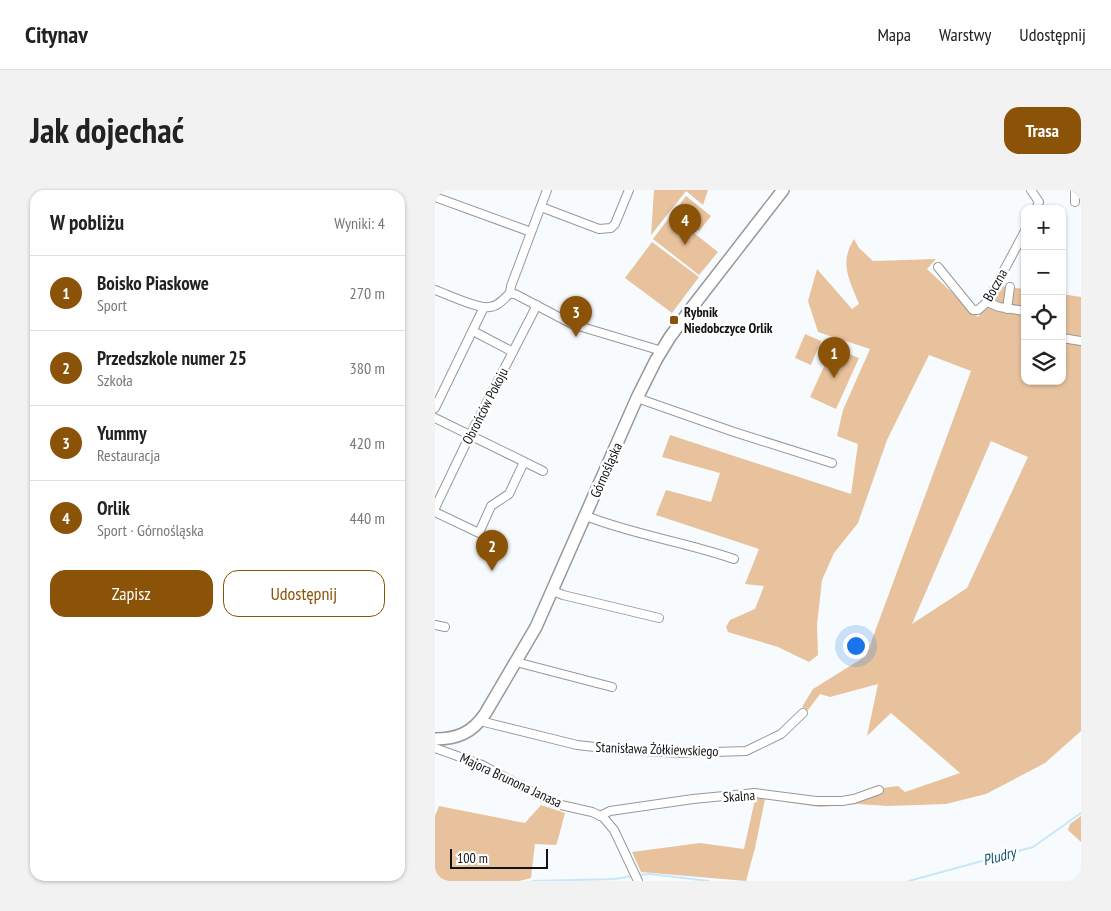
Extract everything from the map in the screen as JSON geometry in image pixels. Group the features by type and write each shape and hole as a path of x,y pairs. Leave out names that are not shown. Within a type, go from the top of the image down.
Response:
{"street":[{"path":"511,294 511,286 547,190"},
{"path":"541,207 599,229 611,228 615,224 629,190"},
{"name":"Górnośląska","path":"435,739 461,736 472,730 482,718 536,627 637,398 662,351 693,306 783,190"},
{"path":"1031,190 1039,202 1038,205"},
{"path":"1075,190 1075,202"},
{"path":"435,196 531,232"},
{"name":"Boczna","path":"938,267 973,310 978,310 987,302 1021,238"},
{"path":"1007,308 1011,287"},
{"path":"435,290 484,307 499,304 511,294 518,295 585,329 662,351"},
{"path":"987,302 999,308 1021,310"},
{"name":"Obrońców Pokoju","path":"435,510 470,435 537,305"},
{"path":"435,408 484,307"},
{"path":"473,331 513,352"},
{"path":"1066,339 1081,341"},
{"path":"637,398 832,463"},
{"path":"435,418 543,471"},
{"path":"435,510 479,533 491,506 509,494 524,462"},
{"path":"586,516 618,527 711,551 734,559"},
{"path":"553,591 659,618"},
{"path":"435,625 445,627"},
{"path":"516,662 612,687"},
{"name":"Stanisława Żółkiewskiego","path":"482,718 501,727 577,745 622,750 683,753 746,751 781,734 803,713"},
{"name":"Majora Brunona Janasa","path":"435,748 482,765 544,798 600,816"},
{"name":"Skalna","path":"600,816 610,811 693,799 755,794 831,801 854,799 879,790"},
{"path":"600,816 614,830 637,881"}],"shaded area":[{"path":"654,190 708,190 703,205 686,191 651,235"},
{"path":"686,196 711,216 699,231 674,212"},
{"path":"671,215 718,252 699,275 653,239"},
{"path":"854,239 859,248 873,261 936,259 927,269 978,317 1001,286 1021,288 1021,385 1066,385 1066,295 1081,297 1081,731 1045,763 986,794 946,804 888,806 858,804 820,807 785,802 785,799 822,803 882,788 898,786 905,792 960,773 891,713 867,736 878,684 830,697 820,694 808,710 802,707 813,689 866,656 971,371 929,355 887,440 858,523 834,553 822,580 817,625 818,655 809,662 778,647 728,632 726,627 730,620 755,609 764,586 745,584 759,549 656,515 666,490 711,502 720,473 662,457 670,435 851,494 858,444 837,436 843,410 870,349 818,332 808,301 817,269 852,309 859,304 847,271 847,256","holes":["991,441 1028,457 967,588 912,624"]},
{"path":"652,242 699,277 672,313 625,278"},
{"path":"805,334 821,341 811,365 795,358"},
{"path":"833,347 859,358 836,409 810,397"},
{"path":"756,795 765,799 746,881 641,872 632,852 700,843 744,849"},
{"path":"541,805 565,813 556,845 535,844 531,878 519,881 435,881 435,816 439,806 525,823"},
{"path":"1081,816 1081,842 1068,830 1070,824"}],"waterway":[{"name":"Pludry","path":"909,881 1033,847 1081,813"},
{"name":"Pludry","path":"637,875 650,874 709,881"},
{"name":"Pludry","path":"533,881 615,879 632,876"}],"place":[{"name":"Orlik","path":"685,245"},
{"name":"Rybnik Niedobczyce Orlik","path":"674,320"},
{"name":"Yummy","path":"576,337"},
{"name":"Boisko Piaskowe","path":"834,378"},
{"name":"Przedszkole numer 25","path":"492,571"}]}
